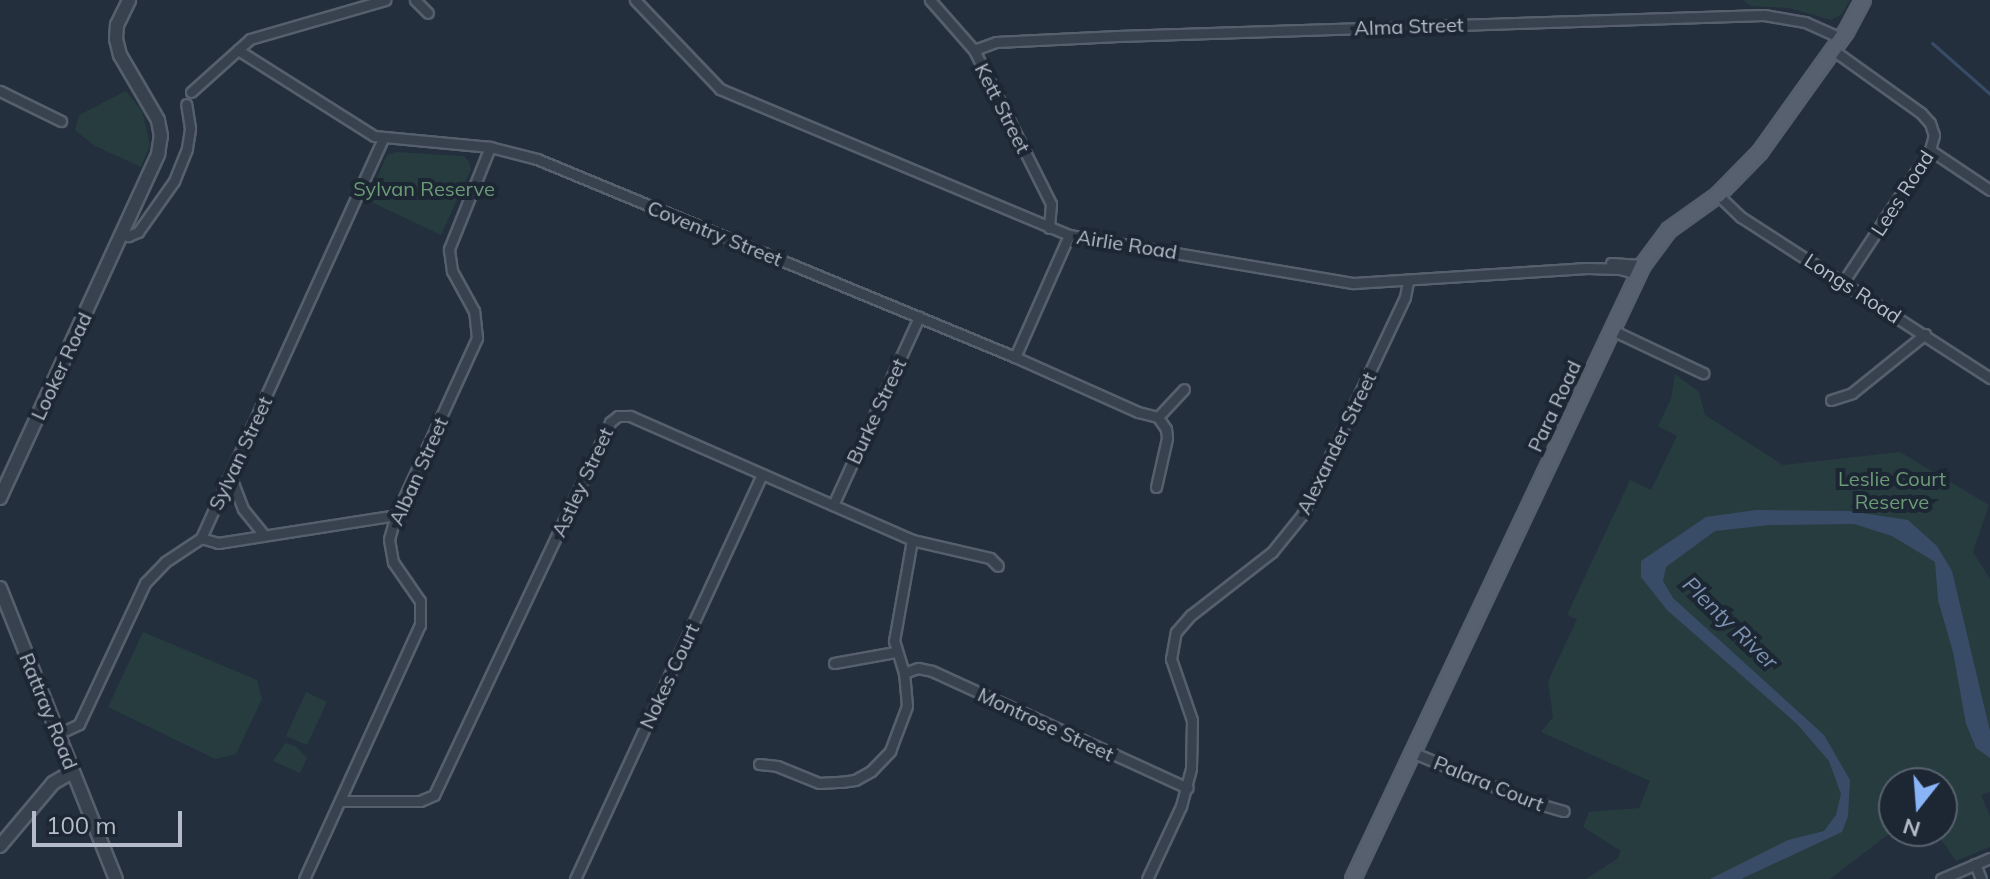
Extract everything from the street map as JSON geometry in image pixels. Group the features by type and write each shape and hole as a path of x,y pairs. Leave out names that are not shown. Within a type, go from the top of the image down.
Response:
{"main road":[{"name":"Para Road","path":"1353,879 1640,269 1669,230 1718,195 1760,152 1837,44 1863,0"}],"street":[{"name":"Looker Road","path":"0,498 151,171 161,136 151,104 120,55 117,25 129,0"},
{"path":"191,92 257,36 385,0"},
{"path":"415,0 428,13"},
{"name":"Airlie Road","path":"635,0 720,89 1069,235 1354,283 1588,268 1640,269"},
{"name":"Kett Street","path":"930,0 974,50 1051,204 1049,228"},
{"name":"Alma Street","path":"974,50 990,43 1118,36 1764,15 1805,22 1837,44"},
{"name":"Lees Road","path":"1837,44 1926,118 1934,135 1930,150 1844,281"},
{"name":"Coventry Street","path":"238,50 364,131 383,139 490,147 537,159 1015,357 1128,408 1158,417"},
{"path":"0,91 61,121"},
{"path":"122,233 128,236 138,232 174,181 187,148 190,128 186,104"},
{"name":"Sylvan Street","path":"201,538 383,139"},
{"name":"Alban Street","path":"304,879 420,625 418,595 391,555 389,539 396,515 477,338 474,311 452,271 449,249 490,147"},
{"path":"1930,150 1990,190"},
{"name":"Longs Road","path":"1718,195 1741,217 1990,378"},
{"path":"1015,357 1069,235"},
{"name":"Alexander Street","path":"1147,879 1187,788 1194,731 1190,709 1171,659 1176,632 1191,615 1272,552 1302,515 1399,310 1408,281"},
{"name":"Burke Street","path":"833,505 919,317"},
{"path":"1612,330 1703,373"},
{"path":"1831,400 1852,393 1925,334"},
{"path":"1156,487 1167,438 1166,429 1158,417 1184,389"},
{"name":"Astley Street","path":"341,801 420,801 434,795 613,418 630,416 912,540 990,558 998,566"},
{"name":"Nokes Court","path":"575,879 762,474"},
{"path":"230,475 243,509 264,535"},
{"path":"58,734 79,724 145,583 165,562 201,538 218,543 396,515"},
{"path":"759,764 777,766 808,780 828,784 855,780 871,771 890,751 904,717 904,673 895,652 904,570 912,540"},
{"name":"Rattray Road","path":"0,588 116,879"},
{"path":"834,663 895,652"},
{"name":"Montrose Street","path":"904,673 918,668 932,671 1187,788"},
{"name":"Palara Court","path":"1414,753 1532,802 1564,811"},
{"path":"0,846 53,783 72,772"},
{"path":"1941,879 1990,858"},
{"path":"1975,864 1981,879"}],"green space":[{"path":"1743,0 1850,0 1842,14 1831,20 1789,8 1751,6"},
{"path":"126,91 142,111 150,145 141,167 95,146 75,130 79,115"},
{"name":"Sylvan Reserve","path":"396,152 464,156 469,162 471,169 441,235 367,200 387,155"},
{"name":"Leslie Court Reserve","path":"1675,374 1699,392 1705,415 1783,465 1900,452 1989,505 1973,552 1990,579 1990,792 1981,795 1990,816 1990,847 1956,861 1946,847 1958,847 1958,767 1878,767 1878,842 1830,879 1586,879 1617,859 1621,851 1583,827 1589,812 1639,808 1650,781 1541,732 1553,717 1548,681 1577,619 1567,615 1630,480 1651,490 1677,436 1658,426 1671,399"},
{"path":"143,632 257,680 262,699 236,754 215,759 108,707"},
{"path":"306,692 327,702 307,745 286,736"},
{"path":"285,743 295,746 307,758 300,773 273,761"}],"water":[{"path":"1756,510 1849,511 1908,520 1937,546 1952,571 1990,731 1990,758 1976,748 1966,724 1953,652 1938,600 1935,562 1892,536 1854,524 1770,525 1715,531 1666,567 1663,581 1673,598 1824,735 1850,780 1848,816 1842,832 1741,879 1710,879 1788,840 1824,831 1836,815 1841,794 1829,761 1797,724 1667,610 1641,577 1641,561 1706,517"}],"waterway":[{"path":"1932,43 1990,94"}],"water label":[{"name":"Plenty River","path":"1730,623"}]}
